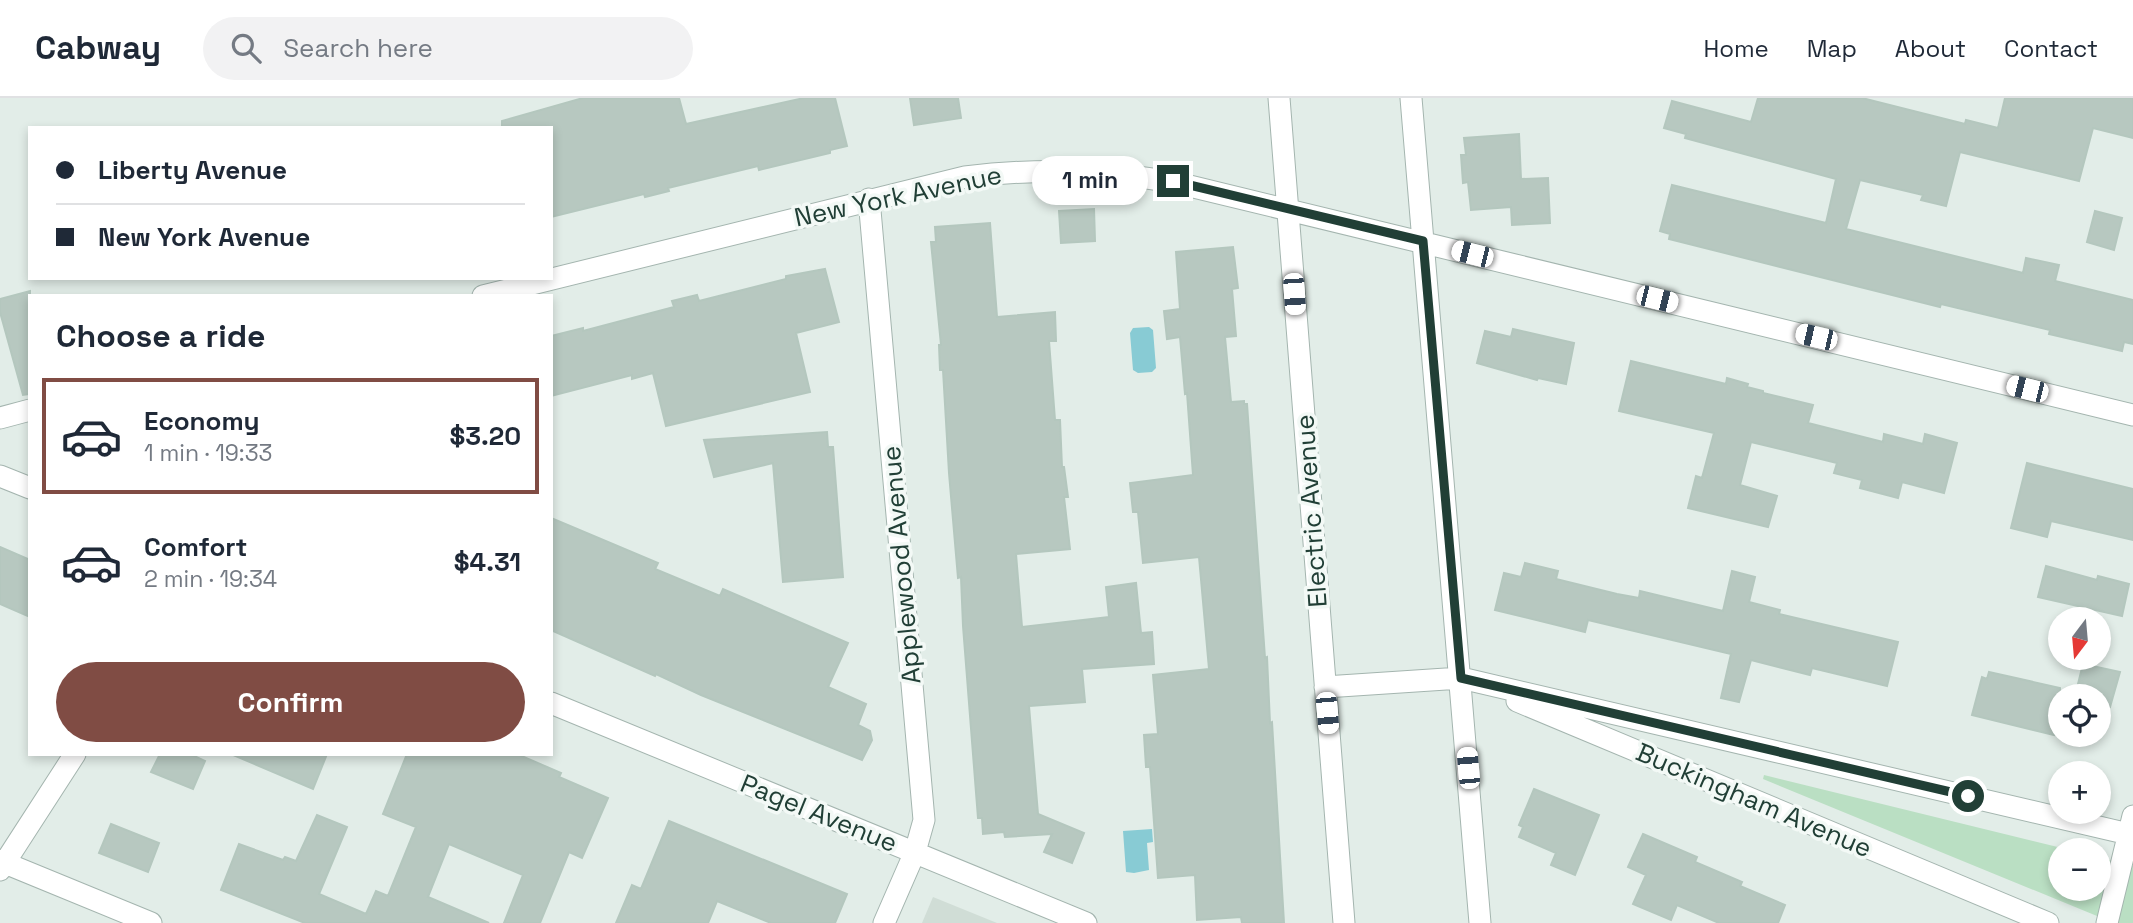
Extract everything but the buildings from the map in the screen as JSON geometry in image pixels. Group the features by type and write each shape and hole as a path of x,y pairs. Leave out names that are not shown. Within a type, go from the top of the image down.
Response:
{"street":[{"name":"Electric Avenue","path":"1279,98 1344,923"},
{"path":"1411,98 1480,923"},
{"name":"New York Avenue","path":"553,278 965,177 1017,170 1079,171 1173,181 2133,415"},
{"name":"Applewood Avenue","path":"869,199 924,820 915,852 884,923"},
{"name":"New York Avenue","path":"491,294 547,280"},
{"path":"0,418 28,411"},
{"path":"0,476 28,487"},
{"path":"1325,687 1461,678 2132,828 2107,923"},
{"name":"Buckingham Avenue","path":"1461,678 2048,923"},
{"name":"Pagel Avenue","path":"553,704 1086,923"},
{"path":"74,756 2,864 151,923"}],"shaded area":[{"path":"933,897 997,923 922,923"}],"green space":[{"path":"1764,775 2048,845 2048,896 1763,779"},
{"path":"2111,860 2133,866 2133,923 2114,923 2060,901 2111,901"}],"water":[{"path":"1149,327 1153,330 1156,368 1152,372 1138,373 1133,370 1130,333 1133,328"},
{"path":"1152,829 1153,842 1147,843 1149,870 1126,872 1123,831"}],"route":[{"path":"1173,181 1423,241 1461,678 1968,796"}]}
